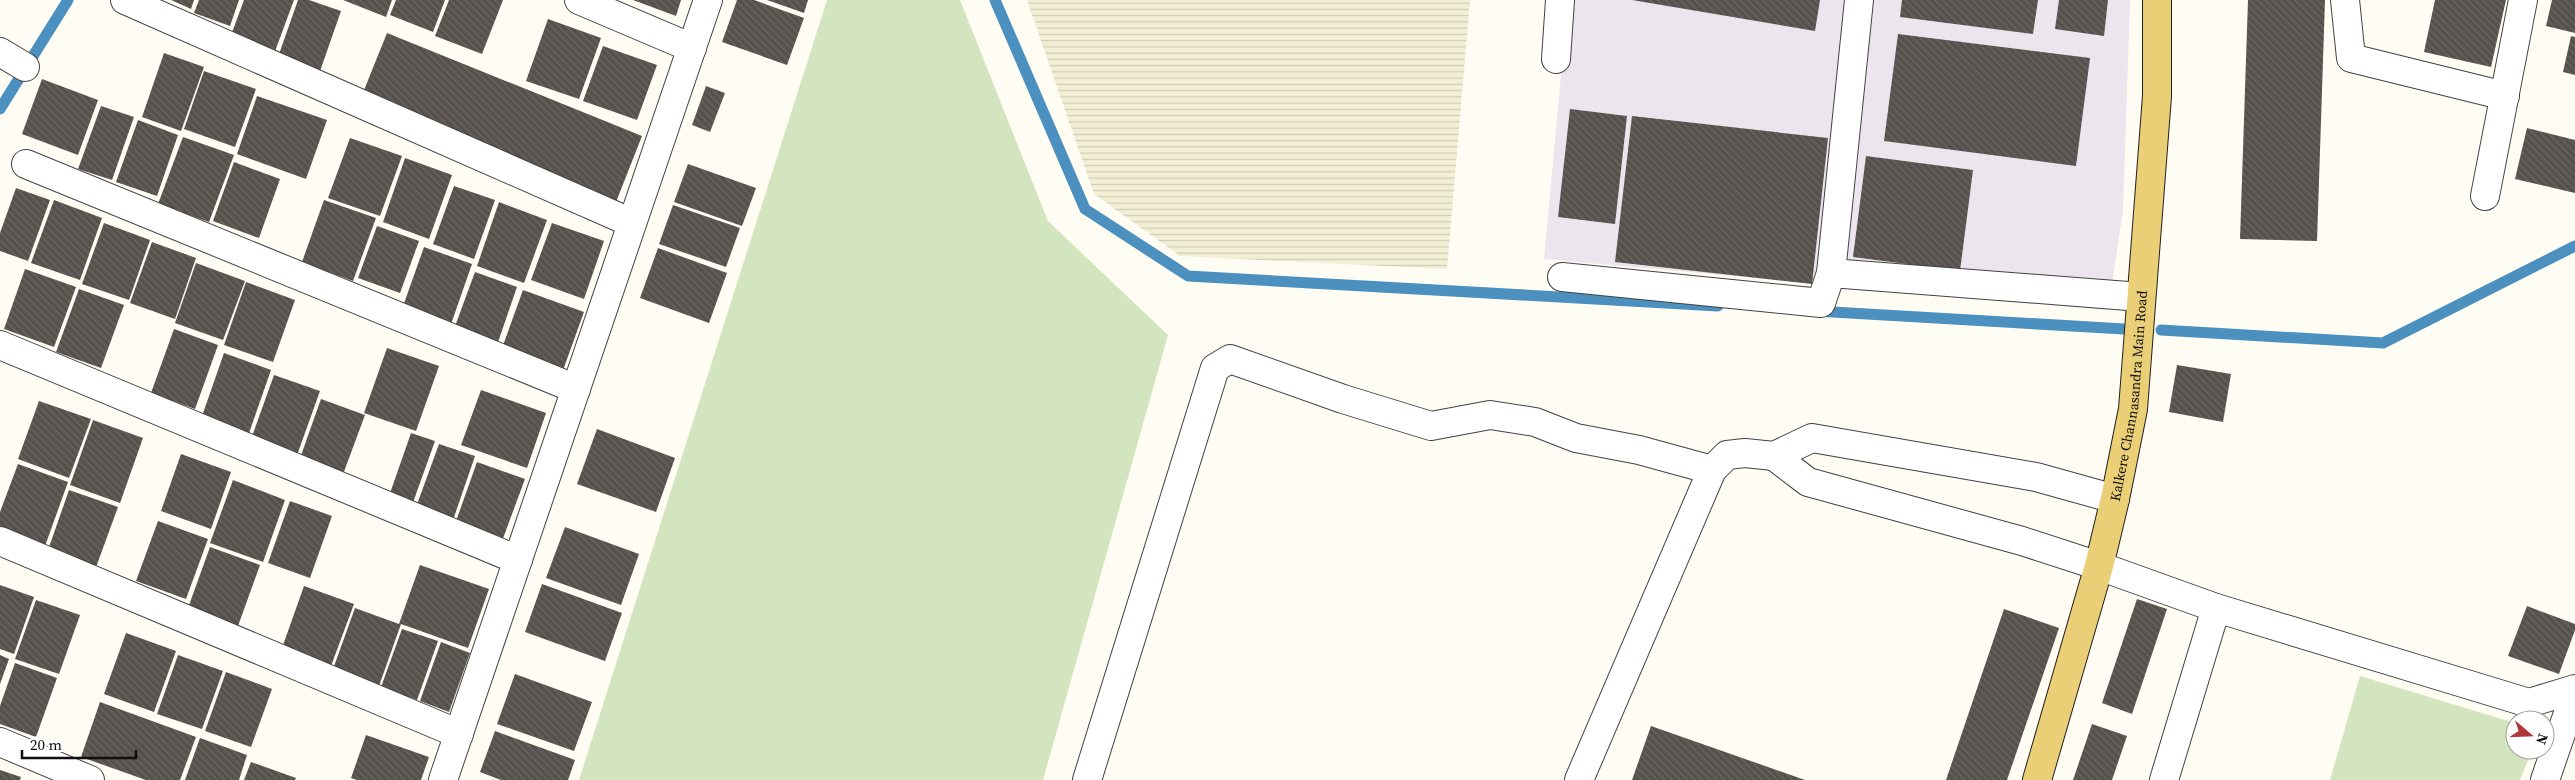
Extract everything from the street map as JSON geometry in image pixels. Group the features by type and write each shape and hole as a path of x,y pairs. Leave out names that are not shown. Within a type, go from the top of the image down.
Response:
{"main road":[{"name":"Kalkere Channasandra Main Road","path":"2037,780 2099,566 2133,409 2157,96 2158,0"}],"street":[{"path":"126,0 632,223"},
{"path":"579,0 692,48"},
{"path":"443,780 708,0"},
{"path":"1556,58 1560,0"},
{"path":"1562,277 1821,303 1831,273 1859,0"},
{"path":"2345,0 2351,58 2504,96"},
{"path":"2485,196 2523,0"},
{"path":"0,52 25,67"},
{"path":"26,164 576,389"},
{"path":"1831,273 2141,297"},
{"path":"0,345 518,560"},
{"path":"1087,780 1215,368 1230,359 1352,402 1431,426 1490,415 1535,422 1576,438 1639,450 1712,470"},
{"path":"1580,780 1712,470 1727,455 1745,453 1774,456 1812,438 2036,477 2115,499"},
{"path":"1774,456 1808,482 2022,541 2099,566 2216,608 2529,703 2575,691"},
{"path":"0,541 459,734"},
{"path":"2164,780 2216,608"},
{"path":"2545,780 2575,691"},
{"path":"0,742 90,780"}],"shaded area":[{"path":"1027,0 1470,0 1447,269 1180,256 1094,194"},
{"path":"1568,0 2130,0 2123,211 2108,310 1544,259"}],"green space":[{"path":"827,0 960,0 1048,221 1168,335 1043,780 579,780"},
{"path":"2360,676 2505,720 2505,760 2528,760 2520,780 2330,780"}],"building":[{"path":"171,0 194,0 191,9"},
{"path":"199,0 239,0 230,26 194,13"},
{"path":"244,0 294,0 274,54 230,38"},
{"path":"298,0 309,0 341,11 319,74 277,60"},
{"path":"343,0 392,0 386,17"},
{"path":"396,0 445,0 433,32 390,15"},
{"path":"449,0 503,0 482,54 435,36"},
{"path":"633,0 681,0 676,16"},
{"path":"737,0 754,0 804,18 787,65 722,42"},
{"path":"767,0 808,0 804,13"},
{"path":"1632,0 1820,0 1815,31"},
{"path":"1902,0 2038,0 2033,34 1900,17"},
{"path":"2059,0 2108,0 2104,36 2055,29"},
{"path":"2248,0 2325,0 2317,241 2240,239"},
{"path":"2435,0 2506,0 2491,67 2424,52"},
{"path":"2552,0 2575,0 2575,33 2546,26"},
{"path":"548,19 601,38 579,99 526,81"},
{"path":"387,33 642,136 616,202 360,100"},
{"path":"1898,34 2090,58 2076,166 1884,141"},
{"path":"2571,36 2575,37 2575,75 2563,72"},
{"path":"603,46 657,65 637,120 583,101"},
{"path":"164,53 204,67 181,131 142,117"},
{"path":"204,71 256,89 235,147 184,129"},
{"path":"42,79 98,100 78,155 22,134"},
{"path":"706,86 725,93 710,132 692,125"},
{"path":"257,96 327,120 306,179 237,154"},
{"path":"101,106 134,117 112,180 78,169"},
{"path":"1570,109 1627,116 1615,224 1558,217"},
{"path":"1632,116 1828,138 1812,284 1615,262"},
{"path":"138,120 178,135 157,196 116,182"},
{"path":"2527,128 2575,140 2575,193 2515,179"},
{"path":"183,137 234,155 209,222 158,204"},
{"path":"350,138 402,156 380,216 328,198"},
{"path":"1866,156 1973,170 1960,271 1853,257"},
{"path":"405,158 452,175 429,239 383,222"},
{"path":"234,162 280,179 259,238 213,221"},
{"path":"688,164 756,188 742,226 674,202"},
{"path":"454,186 495,200 474,259 433,244"},
{"path":"16,188 50,200 28,261 0,251 0,233"},
{"path":"54,200 102,218 80,280 31,263"},
{"path":"324,200 376,218 353,281 302,262"},
{"path":"499,202 547,220 524,283 477,266"},
{"path":"673,205 740,228 726,267 659,244"},
{"path":"104,223 150,240 129,300 82,284"},
{"path":"552,223 604,241 584,299 531,280"},
{"path":"377,226 419,241 400,293 358,278"},
{"path":"152,242 196,258 175,319 130,303"},
{"path":"424,247 472,264 450,327 402,309"},
{"path":"658,248 727,273 709,323 640,298"},
{"path":"196,263 245,281 223,340 175,323"},
{"path":"25,269 76,287 54,347 4,329"},
{"path":"475,272 517,287 497,345 454,329"},
{"path":"246,282 295,300 273,362 224,345"},
{"path":"79,289 124,305 101,368 56,352"},
{"path":"523,290 584,312 562,373 501,351"},
{"path":"174,329 218,345 195,409 151,393"},
{"path":"387,348 439,366 416,431 364,413"},
{"path":"224,353 271,370 248,436 201,419"},
{"path":"2177,365 2231,374 2223,422 2169,412"},
{"path":"274,375 320,391 296,458 250,442"},
{"path":"481,390 546,413 527,468 461,445"},
{"path":"321,399 365,415 342,477 299,461"},
{"path":"39,401 91,419 69,478 18,459"},
{"path":"93,420 143,438 120,503 70,485"},
{"path":"597,429 675,458 656,512 577,484"},
{"path":"411,433 435,441 411,508 388,499"},
{"path":"439,444 475,456 452,523 415,510"},
{"path":"181,454 231,472 211,529 161,511"},
{"path":"477,462 525,479 502,541 455,524"},
{"path":"18,464 68,482 45,546 0,530 0,512"},
{"path":"233,480 285,500 263,562 210,543"},
{"path":"69,490 118,507 95,570 47,553"},
{"path":"290,501 332,516 310,578 268,563"},
{"path":"158,521 208,539 186,599 136,581"},
{"path":"565,527 639,554 621,605 546,578"},
{"path":"210,547 260,565 238,626 188,608"},
{"path":"420,565 489,589 468,648 401,624 379,686 333,669 355,608 399,624"},
{"path":"542,584 622,613 605,661 525,632"},
{"path":"0,585 34,597 14,654 0,649"},
{"path":"304,586 354,604 331,666 282,648"},
{"path":"2137,599 2167,609 2132,714 2102,703"},
{"path":"36,600 80,615 59,674 15,659"},
{"path":"2527,606 2575,624 2575,630 2559,674 2508,656"},
{"path":"2004,609 2059,628 2007,780 1946,780"},
{"path":"402,629 438,641 417,700 381,687"},
{"path":"126,633 176,651 154,712 104,694"},
{"path":"441,642 470,653 449,712 420,701"},
{"path":"0,655 9,659 0,684"},
{"path":"178,655 223,671 202,729 157,714"},
{"path":"15,663 57,678 36,737 0,724 0,706"},
{"path":"226,672 272,689 251,747 205,731"},
{"path":"515,674 592,702 574,751 497,724"},
{"path":"100,702 196,737 180,780 146,780 81,757"},
{"path":"2092,724 2127,736 2112,780 2073,780"},
{"path":"1651,726 1805,780 1632,780"},
{"path":"495,731 575,760 568,780 501,780 480,772"},
{"path":"366,735 429,757 421,780 357,780 351,778"},
{"path":"200,738 247,755 239,780 185,780"},
{"path":"251,762 296,778 295,780 244,780"},
{"path":"0,770 21,777 20,780 0,780"}],"waterway":[{"path":"0,109 68,0"},
{"path":"995,0 1085,209 1188,276 1718,306"},
{"path":"2161,330 2383,343 2575,246"},
{"path":"1816,311 2124,329"}]}
